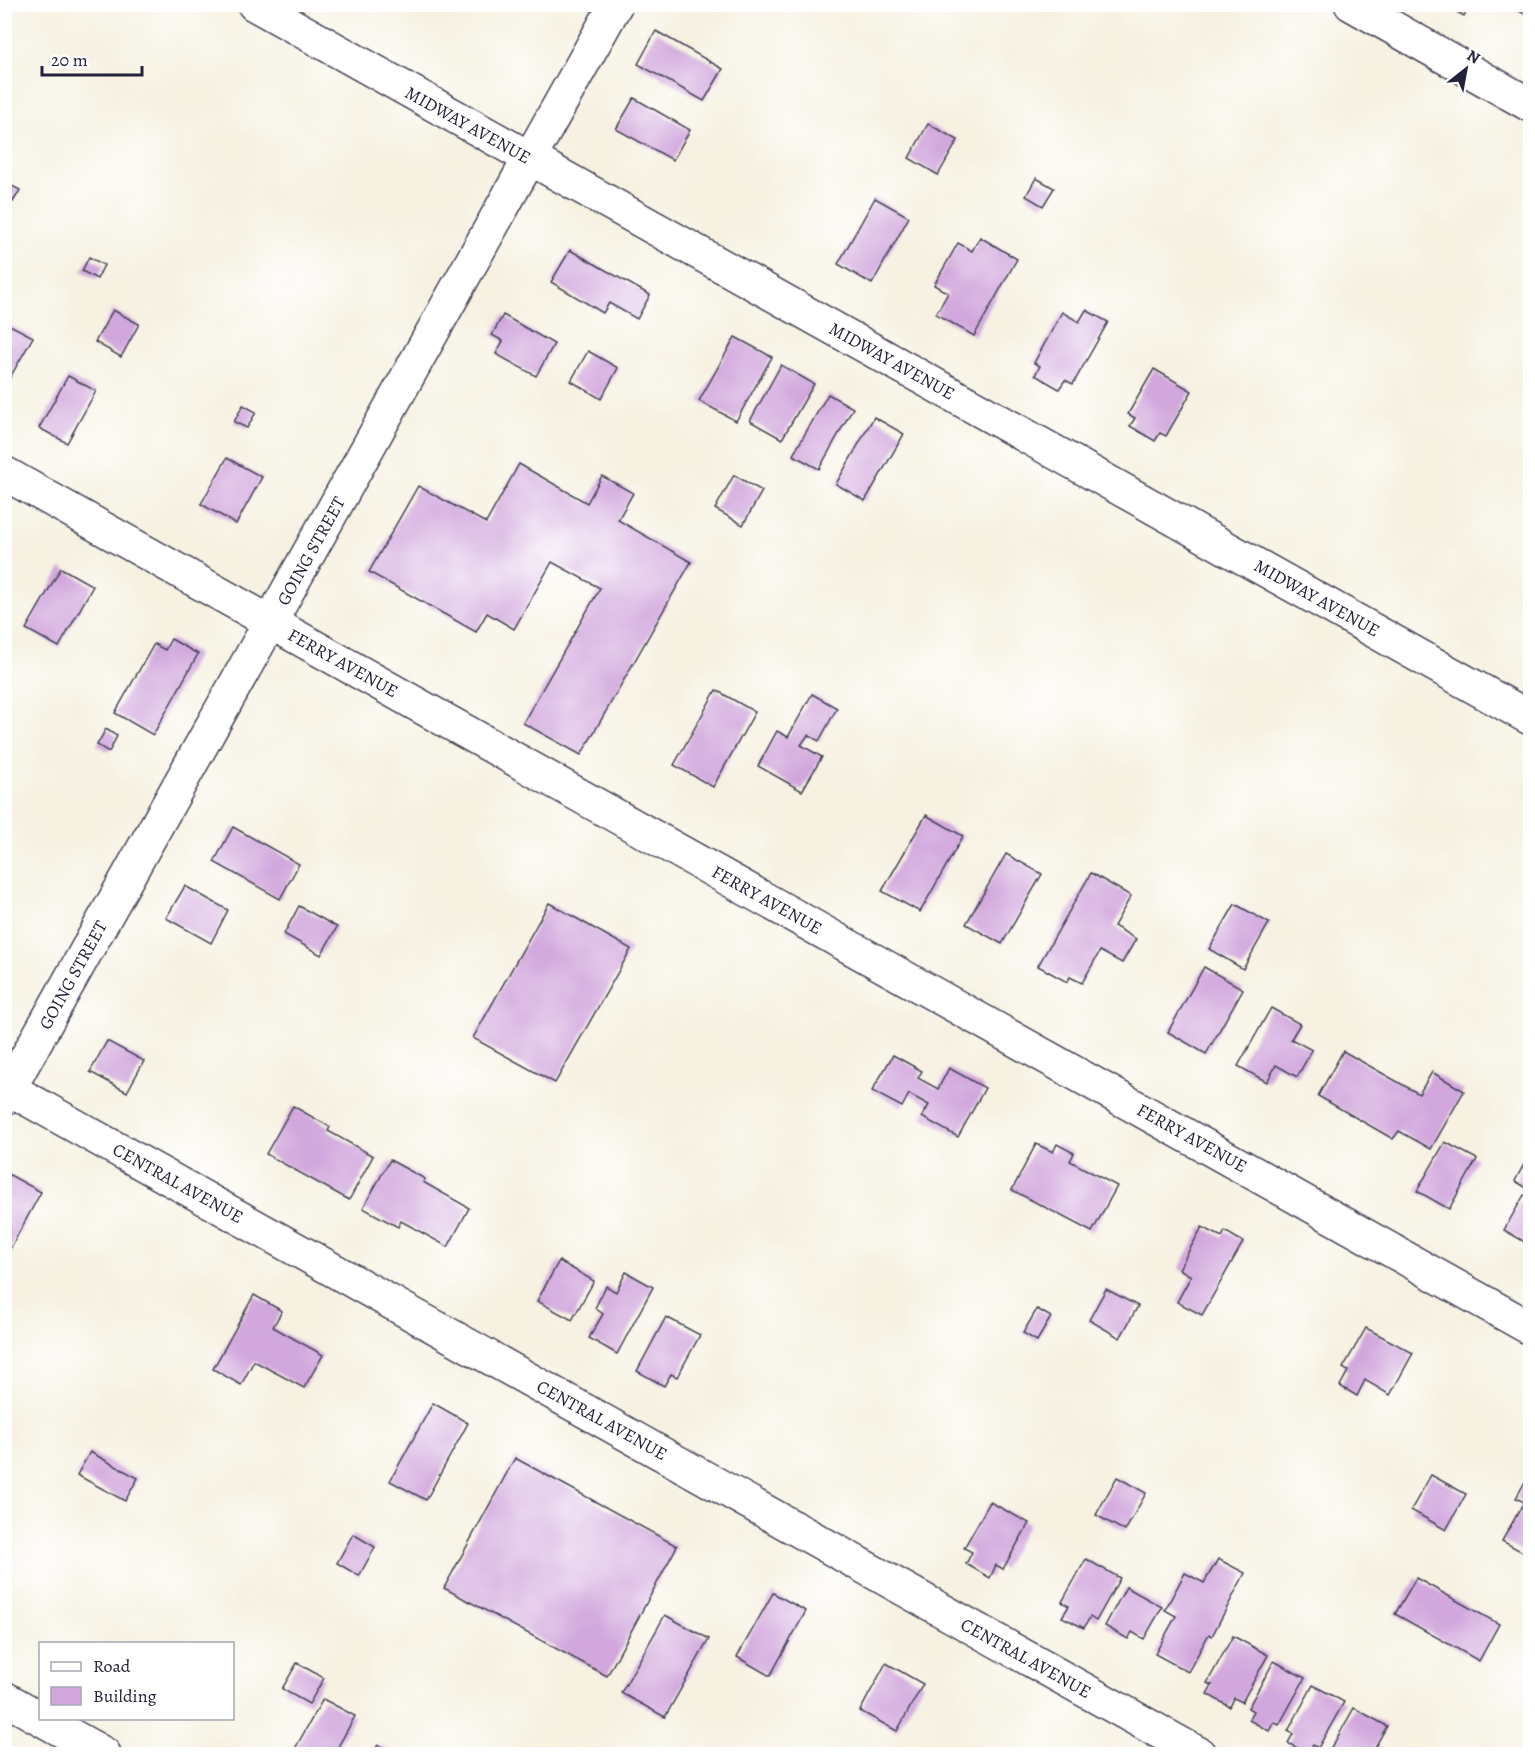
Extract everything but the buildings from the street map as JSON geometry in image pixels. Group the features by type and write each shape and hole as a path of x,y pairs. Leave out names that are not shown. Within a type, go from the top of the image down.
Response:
{"street":[{"name":"MIDWAY AVENUE","path":"254,4 1530,718"},
{"name":"GOING STREET","path":"6,1091 616,4"},
{"path":"1351,4 1530,105"},
{"name":"FERRY AVENUE","path":"4,473 1530,1328"},
{"name":"CENTRAL AVENUE","path":"6,1091 1199,1755"},
{"path":"4,1698 39,1718"},
{"path":"43,1720 104,1755"}]}
